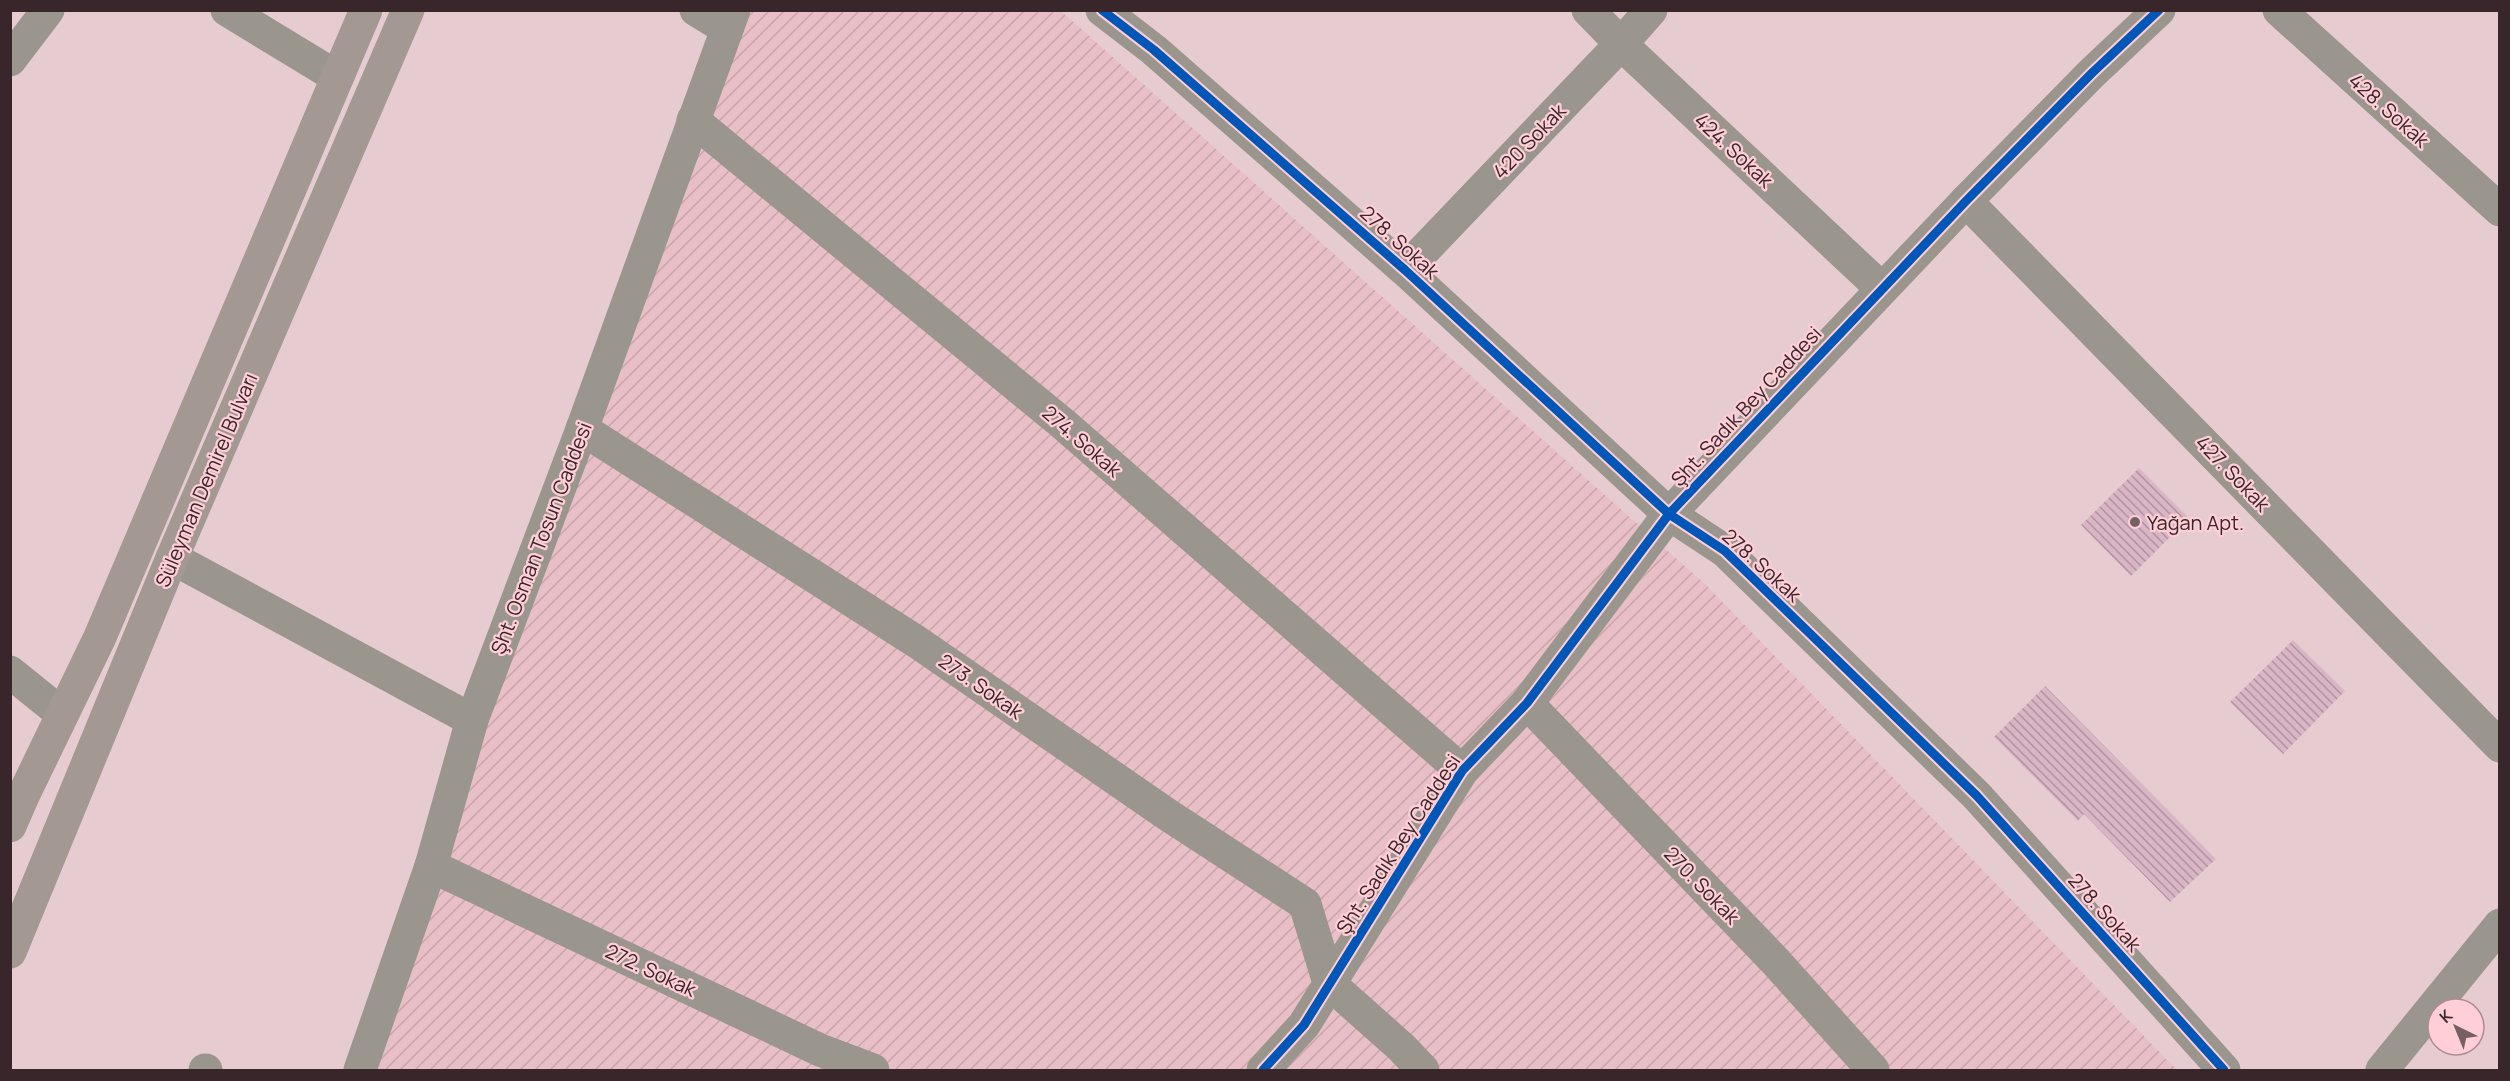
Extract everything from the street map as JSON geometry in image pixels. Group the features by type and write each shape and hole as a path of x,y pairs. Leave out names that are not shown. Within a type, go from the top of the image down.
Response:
{"main road":[{"name":"Süleyman Demirel Bulvarı","path":"10,826 17,794 62,714 104,626 366,10"},
{"name":"Süleyman Demirel Bulvarı","path":"10,952 172,558 408,10"}],"street":[{"path":"10,60 48,10"},
{"path":"227,10 337,77"},
{"path":"696,10 731,20"},
{"name":"278. Sokak","path":"1102,10 1154,50 1405,270 1669,514 1725,551 1977,796 2224,1071"},
{"name":"424. Sokak","path":"1588,10 1621,44 1882,289"},
{"name":"420 Sokak","path":"1405,270 1651,10"},
{"name":"Şht. Sadık Bey Caddesi","path":"1263,1071 1304,1025 1462,771 1527,703 1669,514 1966,201 2158,10"},
{"name":"428. Sokak","path":"2279,10 2499,210"},
{"name":"Şht. Osman Tosun Caddesi","path":"360,1071 431,866 472,720 582,429 731,20"},
{"name":"274. Sokak","path":"693,120 1062,423 1462,771"},
{"name":"427. Sokak","path":"1966,201 2499,746"},
{"name":"273. Sokak","path":"582,429 917,642 1168,815 1305,904 1329,983"},
{"path":"172,558 472,720"},
{"path":"10,672 62,714"},
{"name":"270. Sokak","path":"1527,703 1776,962 1873,1071"},
{"name":"272. Sokak","path":"431,866 820,1050 873,1071"},
{"path":"2382,1071 2499,925"},
{"path":"1329,983 1401,1047 1423,1071"}],"shaded area":[{"path":"738,10 1061,11 1706,585 2177,1070 360,1070"}],"building":[{"name":"Yağan Apt.","path":"2139,468 2189,518 2131,576 2081,525"},
{"path":"2293,640 2345,691 2283,754 2230,702"},
{"path":"2045,686 2216,859 2170,902 2084,814 2078,821 1994,737"}],"cycle path":[{"path":"1102,10 1154,50 1405,270 1669,514 1725,551 1977,796 2224,1070"},
{"path":"1263,1070 1304,1025 1462,771 1527,703 1669,514 1966,201 2092,73 2159,10"}],"place":[{"name":"Yağan Apt.","path":"2135,522"}]}
